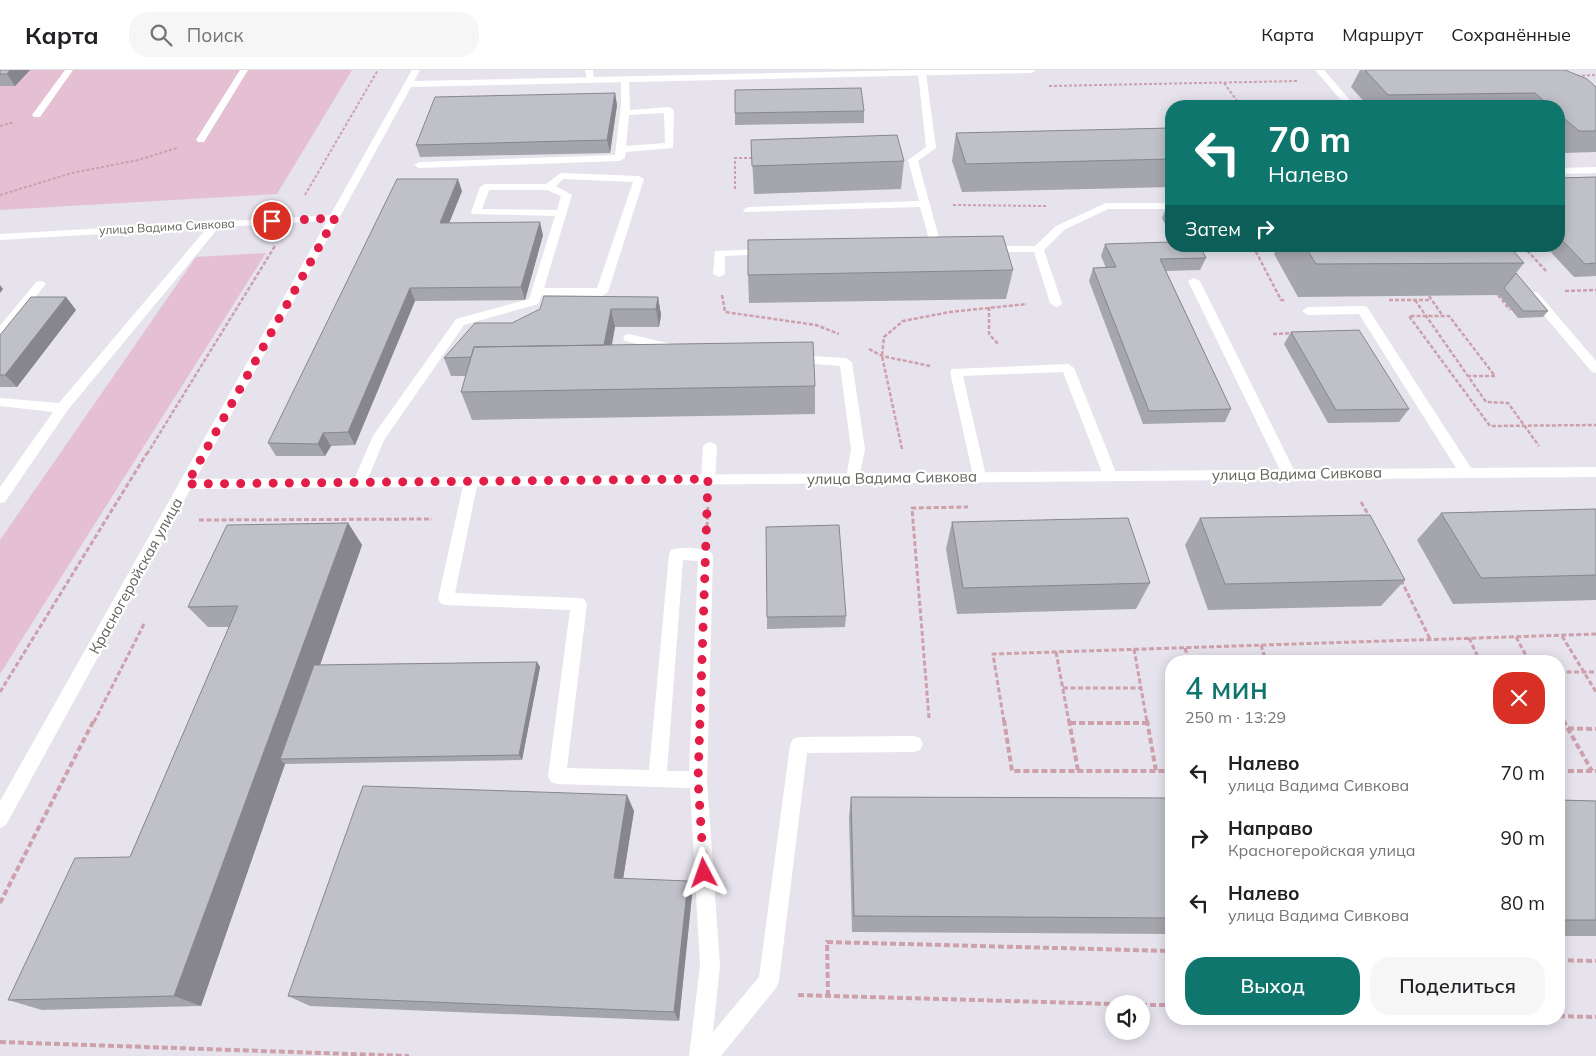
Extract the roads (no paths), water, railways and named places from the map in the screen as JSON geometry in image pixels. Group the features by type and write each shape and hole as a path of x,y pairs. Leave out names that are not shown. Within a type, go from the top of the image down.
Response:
{"street":[{"path":"37,115 69,70"},
{"path":"201,140 244,70"},
{"name":"Красногеройская улица","path":"0,819 416,70"},
{"path":"590,70 591,80"},
{"path":"409,84 1032,70"},
{"path":"1319,70 1346,100"},
{"path":"922,72 932,148 913,160 925,204 932,248 955,249"},
{"path":"419,165 620,158 626,105 625,79"},
{"path":"620,149 670,146 669,110 624,113"},
{"path":"1565,171 1596,170"},
{"path":"537,291 602,292 639,179 561,176 549,187"},
{"path":"360,482 378,439 460,322 534,301 567,195 549,187 485,187 476,212 561,212"},
{"path":"748,210 925,204"},
{"path":"974,249 1038,249 1060,228 1106,206 1165,206"},
{"name":"улица Вадима Сивкова","path":"0,237 335,218"},
{"path":"0,498 62,408 216,224"},
{"path":"1038,249 1056,303"},
{"path":"719,274 720,253 780,252"},
{"path":"1194,281 1289,474"},
{"path":"0,334 40,284"},
{"path":"1523,284 1596,369"},
{"path":"1308,311 1363,310 1466,472"},
{"path":"629,338 686,351"},
{"path":"784,360 846,362 858,449 853,479"},
{"path":"979,476 956,372 1068,368 1110,475"},
{"path":"0,402 62,408"},
{"path":"708,479 710,447"},
{"name":"улица Вадима Сивкова","path":"187,484 1596,472"},
{"path":"471,481 446,598 579,604 557,776 698,780"},
{"path":"656,779 676,554 706,556 698,780 710,966 700,1056"},
{"path":"707,1056 769,981 799,745 914,744"}]}
